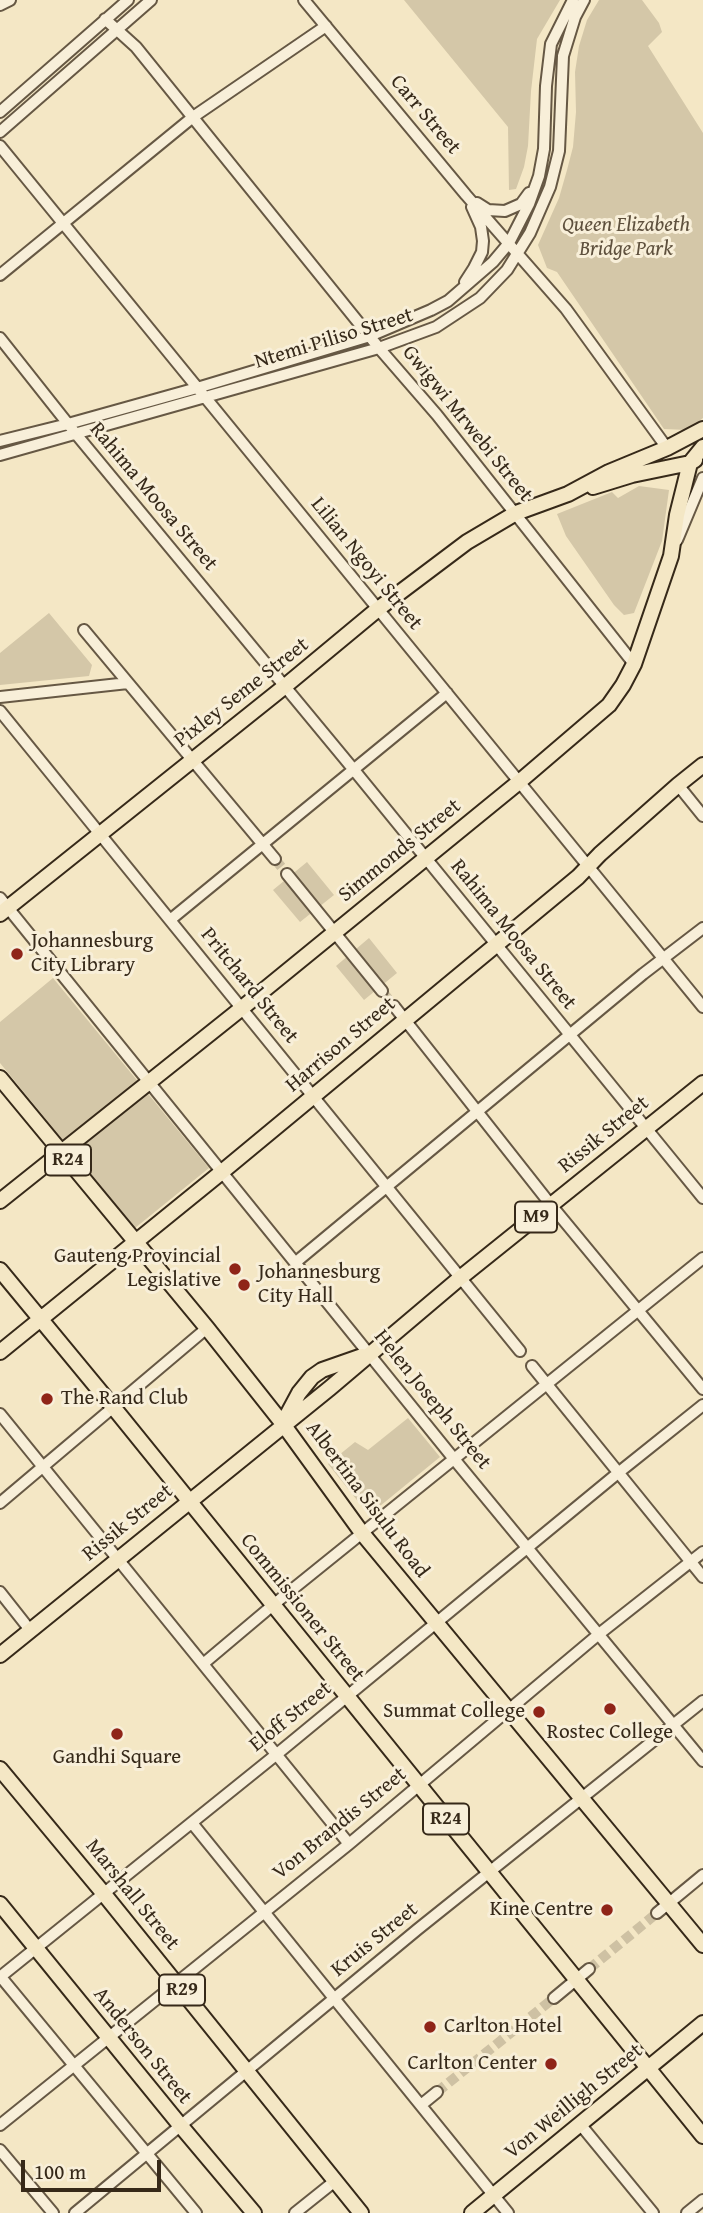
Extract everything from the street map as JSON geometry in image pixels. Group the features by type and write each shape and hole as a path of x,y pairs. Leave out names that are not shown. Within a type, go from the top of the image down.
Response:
{"main road":[{"path":"568,494 703,429"},
{"name":"Simmonds Street","path":"0,1201 519,782 609,705 634,664 671,556 677,514 703,447"},
{"path":"568,494 697,459"},
{"name":"Pixley Seme Street","path":"3,906 285,687 451,552 516,513 568,494"},
{"name":"Harrison Street","path":"0,1352 589,867 703,765"},
{"name":"Albertina Sisulu Road","path":"0,1078 207,1328 283,1424 362,1532 703,1945"},
{"name":"Rissik Street","path":"0,1655 330,1388 460,1278 703,1083"},
{"name":"Commissioner Street","path":"0,1270 703,2136"},
{"name":"Marshall Street","path":"0,1769 177,1983 361,2213"},
{"name":"Anderson Street","path":"0,1904 254,2213"},
{"name":"Von Weilligh Street","path":"472,2213 703,2023"}],"street":[{"path":"0,5 10,0"},
{"path":"0,112 128,0"},
{"path":"0,132 151,0"},
{"name":"Carr Street","path":"304,0 466,195 566,309 667,448"},
{"name":"Ntemi Piliso Street","path":"0,441 197,388 370,336 431,310 456,293 493,262 509,243 529,204 539,176 544,149 545,86 551,44 573,0"},
{"name":"Ntemi Piliso Street","path":"0,455 379,348 436,327 480,298 507,270 543,206 556,167 561,134 563,56 575,17 584,0"},
{"name":"Gwigwi Mrwebi Street","path":"110,15 379,348 437,415 634,664"},
{"path":"0,275 193,117 326,26"},
{"name":"Lilian Ngoyi Street","path":"0,146 703,1007"},
{"path":"466,195 488,210 505,211 521,204 539,176"},
{"path":"456,293 482,252 481,227 466,195"},
{"name":"Rahima Moosa Street","path":"0,338 703,1198"},
{"path":"671,556 703,478"},
{"path":"84,630 275,859"},
{"path":"0,697 128,683"},
{"path":"170,920 447,693"},
{"name":"Pritchard Street","path":"0,711 520,1351"},
{"path":"678,785 703,816"},
{"path":"287,874 382,991"},
{"name":"Helen Joseph Street","path":"3,906 223,1171 454,1459 703,1761"},
{"path":"296,1262 663,958 703,928"},
{"path":"394,1006 551,1205 703,1389"},
{"path":"203,1664 362,1532 703,1258"},
{"path":"0,1503 207,1328"},
{"path":"532,1366 703,1577"},
{"name":"Eloff Street","path":"0,1977 278,1754 703,1405"},
{"path":"0,1414 349,1844"},
{"name":"Von Brandis Street","path":"0,2125 349,1844 599,1634 703,1552"},
{"path":"0,1592 30,1630"},
{"name":"Kruis Street","path":"80,2212 180,2125 703,1701"},
{"path":"192,1822 262,1912 508,2213"},
{"path":"657,1913 703,1875"},
{"path":"554,1997 589,1969"},
{"path":"0,1977 196,2213"},
{"path":"421,2105 437,2092"},
{"path":"580,2124 653,2213"},
{"path":"0,2150 53,2213"},
{"path":"295,2213 335,2180"},
{"path":"687,2213 703,2200"}],"green space":[{"path":"404,0 560,0 537,39 528,146 516,189 509,190 508,127"},
{"name":"Queen Elizabeth Bridge Park","path":"599,0 642,0 659,23 662,32 648,46 703,133 703,418 687,430 664,429 557,272 547,268 538,245 559,198 573,147 575,72 579,46 587,20"},
{"path":"639,486 669,490 662,541 634,613 624,615 614,605 566,536 557,514 612,492 618,498"},
{"path":"49,613 92,665 89,676 0,685 0,653"},
{"path":"307,862 334,895 300,922 273,890"},
{"path":"369,938 397,973 364,1000 336,966"},
{"path":"53,978 209,1168 135,1228 0,1063 0,1022"},
{"path":"408,1418 440,1457 369,1515 328,1464 355,1442 368,1450"}],"tunnel":[{"path":"275,859 287,874"},
{"path":"382,991 394,1006"},
{"path":"589,1969 657,1913"},
{"path":"437,2092 554,1998"}],"place":[{"name":"Johannesburg City Library","path":"17,954"},
{"name":"Gauteng Provincial Legislative","path":"235,1269"},
{"name":"Johannesburg City Hall","path":"244,1285"},
{"name":"The Rand Club","path":"47,1399"},
{"name":"Rostec College","path":"610,1709"},
{"name":"Summat College","path":"539,1712"},
{"name":"Gandhi Square","path":"117,1734"},
{"name":"Kine Centre","path":"607,1910"},
{"name":"Carlton Hotel","path":"430,2027"},
{"name":"Carlton Center","path":"551,2064"}]}
